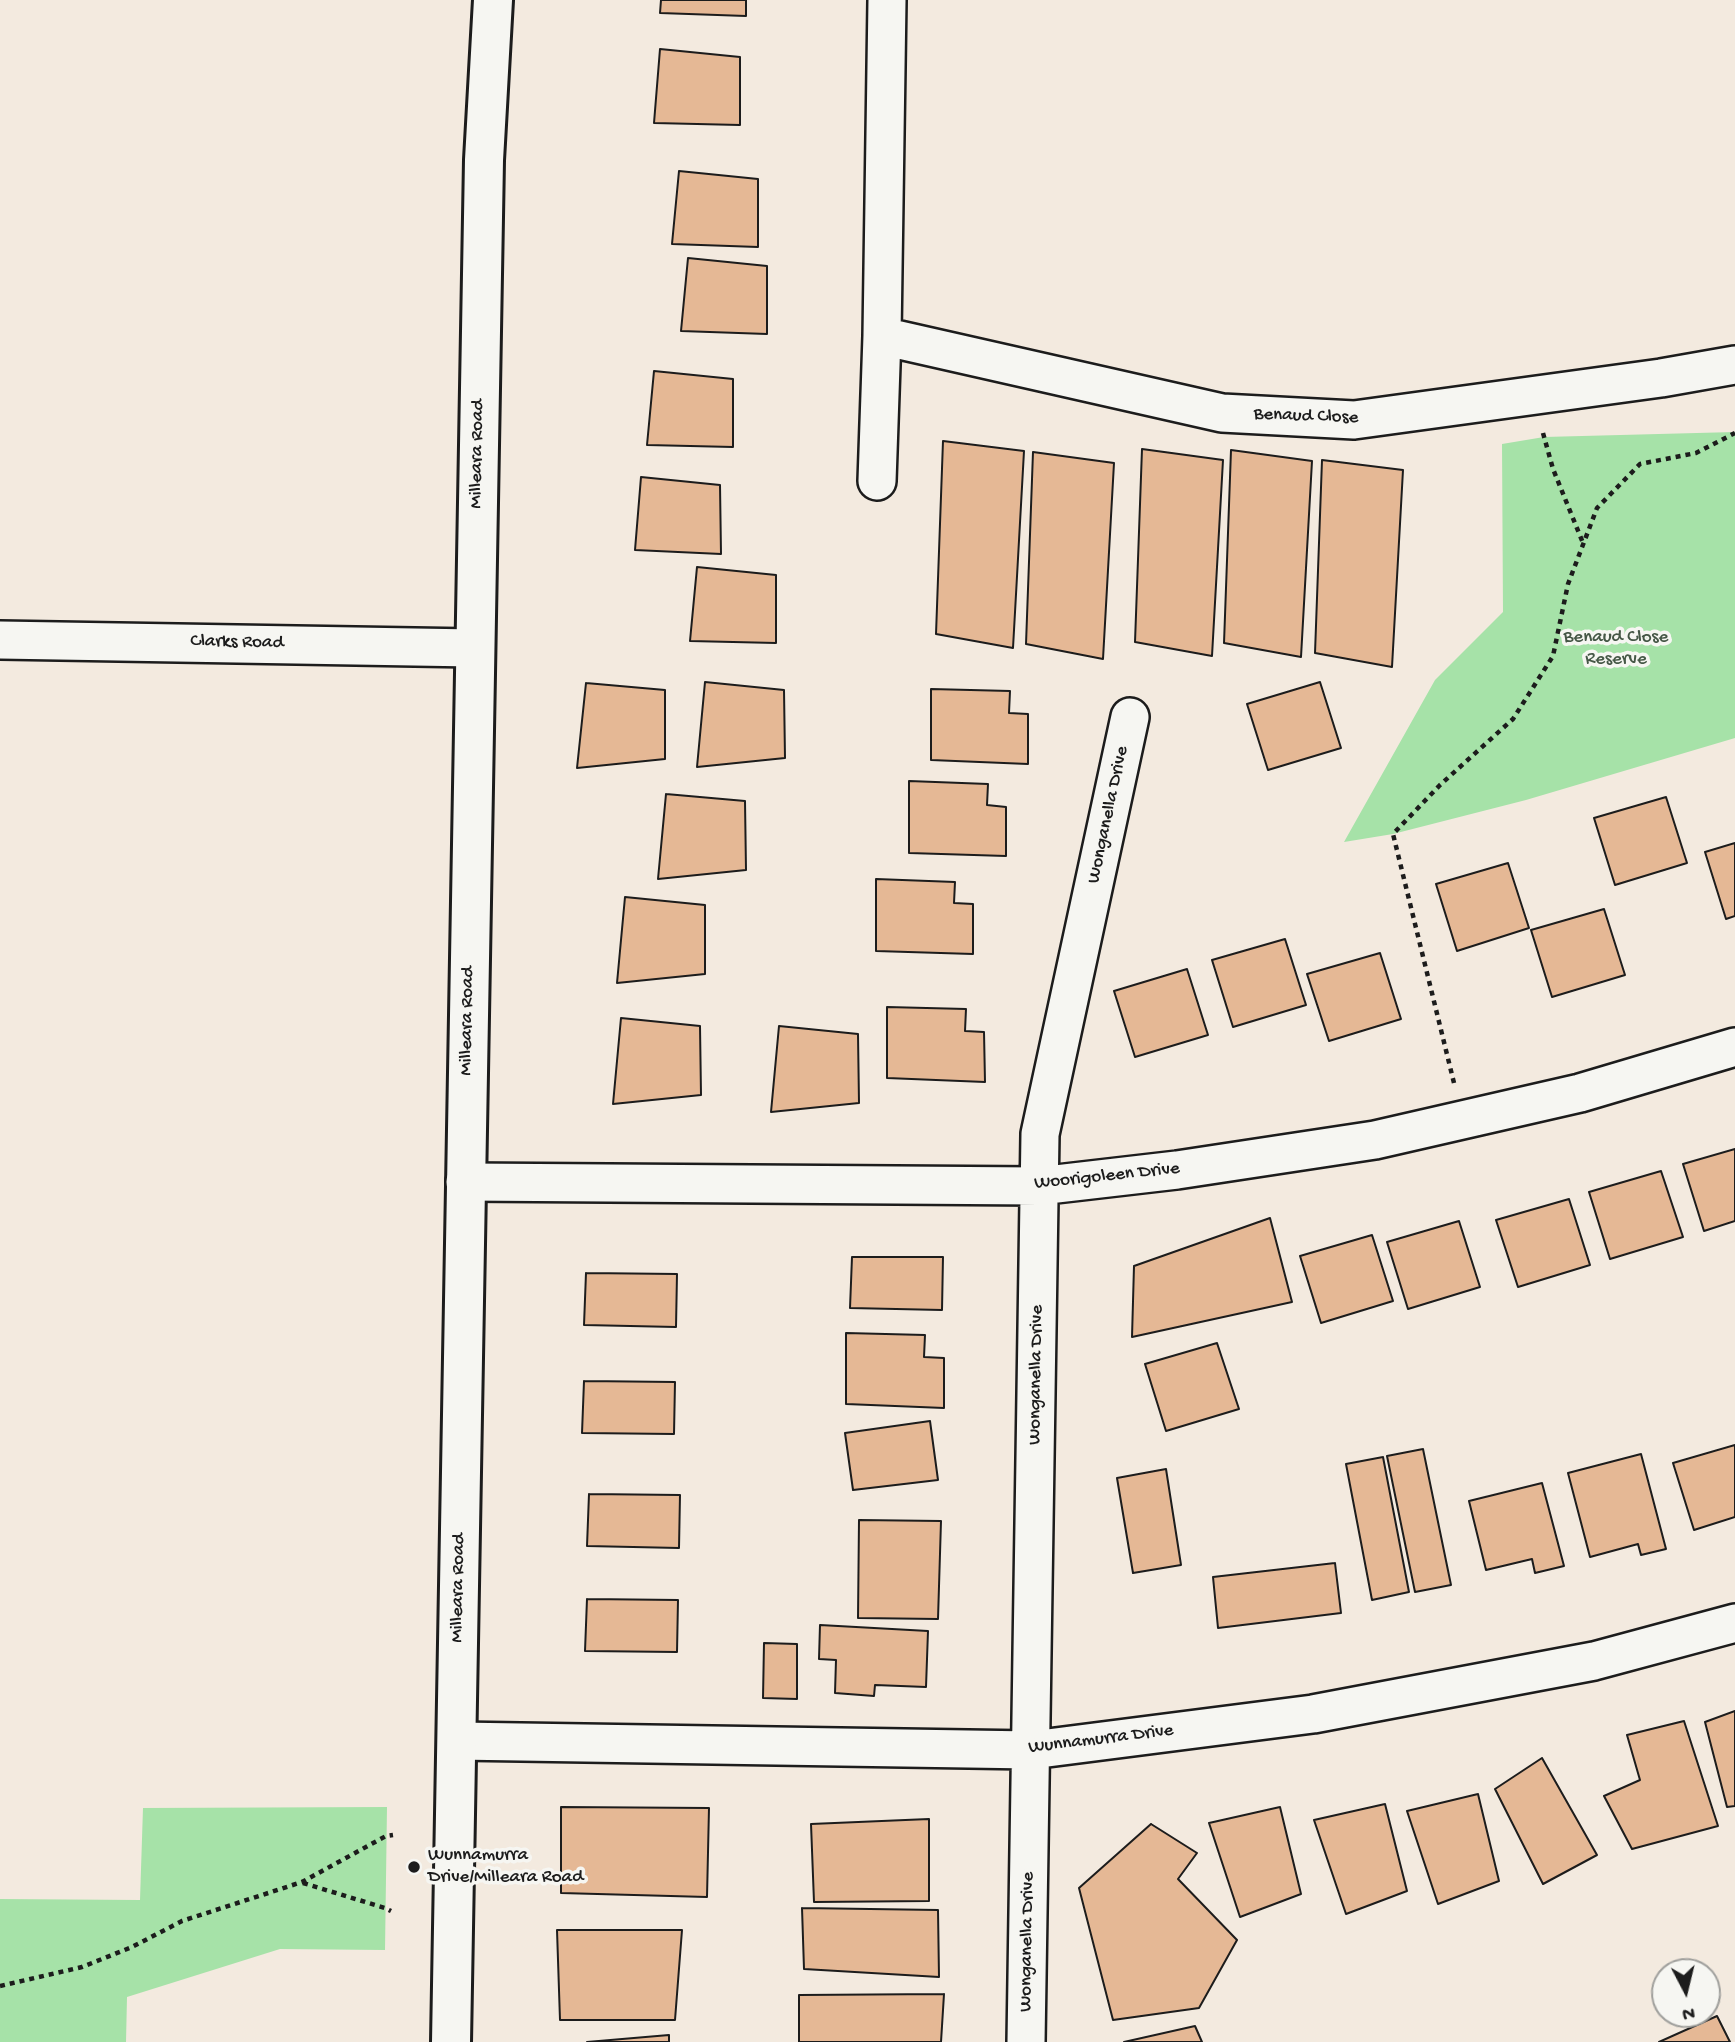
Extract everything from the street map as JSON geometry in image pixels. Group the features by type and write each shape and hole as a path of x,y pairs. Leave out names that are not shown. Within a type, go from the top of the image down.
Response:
{"main road":[{"name":"Milleara Road","path":"452,2042 474,648 484,160 493,0"}],"street":[{"path":"877,481 887,0"},
{"name":"Benaud Close","path":"882,336 1222,413 1354,420 1735,365"},
{"name":"Clarks Road","path":"0,639 474,648"},
{"name":"Wonganella Drive","path":"1026,2042 1040,1133 1130,717"},
{"name":"Woorigoleen Drive","path":"465,1182 1039,1186 1177,1170 1375,1140 1580,1093 1735,1047"},
{"name":"Wunnamurra Drive","path":"457,1741 1032,1750 1313,1714 1594,1661 1735,1623"}],"path":[{"path":"1530,396 1553,469 1583,543"},
{"path":"1452,1074 1392,834 1440,785 1513,719 1553,656 1568,583 1597,508 1640,464 1696,453 1735,433"},
{"path":"0,1986 82,1967 132,1947 182,1921 302,1882 386,1836 393,1835"},
{"path":"302,1882 391,1911"}],"green space":[{"name":"Benaud Close Reserve","path":"1735,432 1735,738 1526,800 1393,834 1344,842 1435,680 1503,612 1502,444 1544,437"},
{"path":"387,1807 385,1950 280,1949 127,1997 126,2042 0,2042 0,1899 140,1900 143,1808"}],"building":[{"path":"661,0 746,0 746,16 660,13"},
{"path":"660,49 740,57 740,125 654,123"},
{"path":"679,171 758,179 758,247 672,244"},
{"path":"688,258 767,266 767,334 681,331"},
{"path":"654,371 733,379 733,447 647,445"},
{"path":"943,441 1024,451 1013,648 936,634"},
{"path":"1142,449 1223,460 1212,656 1135,642"},
{"path":"1231,450 1312,461 1301,657 1224,643"},
{"path":"1033,452 1114,463 1103,659 1026,644"},
{"path":"1322,460 1403,470 1392,667 1315,653"},
{"path":"641,477 720,485 721,554 635,550"},
{"path":"697,567 776,575 776,643 690,641"},
{"path":"705,682 784,690 785,758 697,767"},
{"path":"1320,682 1341,748 1268,770 1247,704"},
{"path":"586,683 665,690 665,759 577,768"},
{"path":"931,689 1010,691 1009,713 1028,714 1028,764 931,760"},
{"path":"909,781 988,784 987,805 1006,807 1006,856 909,853"},
{"path":"666,794 745,801 746,870 658,879"},
{"path":"1666,797 1687,863 1615,885 1594,818"},
{"path":"1735,843 1735,916 1726,919 1705,852"},
{"path":"1508,863 1529,928 1457,951 1436,884"},
{"path":"876,879 955,882 954,903 973,904 973,954 876,951"},
{"path":"625,897 705,905 705,974 617,983"},
{"path":"1604,909 1625,975 1552,997 1531,930"},
{"path":"1285,939 1306,1005 1233,1027 1212,960"},
{"path":"1380,953 1401,1019 1329,1041 1307,974"},
{"path":"1187,969 1208,1035 1135,1057 1114,991"},
{"path":"887,1007 966,1009 965,1031 984,1032 985,1082 887,1078"},
{"path":"621,1018 700,1026 701,1095 613,1104"},
{"path":"779,1026 858,1034 859,1103 771,1112"},
{"path":"1735,1149 1735,1221 1704,1231 1683,1164"},
{"path":"1661,1171 1683,1237 1610,1259 1589,1192"},
{"path":"1569,1199 1590,1265 1518,1287 1496,1220"},
{"path":"1270,1218 1292,1302 1132,1337 1134,1266"},
{"path":"1459,1221 1480,1287 1408,1309 1387,1242"},
{"path":"1372,1235 1393,1301 1321,1323 1300,1256"},
{"path":"852,1257 943,1257 942,1310 850,1308"},
{"path":"586,1273 677,1274 676,1327 584,1325"},
{"path":"846,1333 925,1335 924,1357 944,1358 944,1408 846,1404"},
{"path":"1217,1343 1239,1409 1166,1431 1145,1364"},
{"path":"584,1381 675,1382 674,1434 582,1433"},
{"path":"930,1421 938,1480 853,1490 845,1433"},
{"path":"1735,1445 1735,1517 1694,1530 1673,1463"},
{"path":"1423,1449 1451,1585 1415,1592 1387,1456"},
{"path":"1641,1454 1666,1549 1641,1555 1638,1544 1590,1557 1568,1473"},
{"path":"1383,1457 1409,1592 1372,1600 1346,1464"},
{"path":"1166,1469 1181,1565 1133,1573 1117,1478"},
{"path":"1542,1483 1564,1566 1535,1573 1532,1559 1486,1570 1469,1501"},
{"path":"589,1494 680,1495 679,1548 587,1546"},
{"path":"859,1520 941,1521 938,1619 858,1618"},
{"path":"1335,1563 1341,1613 1218,1628 1213,1577"},
{"path":"587,1599 678,1600 677,1652 585,1651"},
{"path":"820,1625 928,1631 926,1687 875,1685 874,1696 835,1693 836,1660 819,1659"},
{"path":"764,1643 797,1644 797,1699 763,1698"},
{"path":"1735,1711 1735,1806 1727,1807 1705,1722"},
{"path":"1684,1721 1718,1826 1632,1849 1604,1796 1640,1780 1627,1735"},
{"path":"1542,1758 1597,1855 1543,1884 1495,1789"},
{"path":"1478,1794 1499,1881 1438,1904 1407,1811"},
{"path":"1385,1804 1407,1891 1346,1914 1314,1820"},
{"path":"561,1807 709,1808 707,1897 561,1893"},
{"path":"1280,1807 1301,1894 1240,1917 1209,1823"},
{"path":"929,1819 929,1901 814,1902 811,1824"},
{"path":"1151,1824 1197,1853 1178,1879 1237,1940 1199,2008 1113,2020 1079,1888"},
{"path":"802,1908 938,1910 939,1977 804,1969"},
{"path":"557,1930 682,1930 675,2020 560,2020"},
{"path":"944,1994 941,2042 799,2042 799,1995"},
{"path":"1721,2024 1730,2042 1659,2042 1690,2028 1721,2028"},
{"path":"1195,2026 1202,2042 1124,2042"},
{"path":"669,2035 669,2042 587,2042"}],"place":[{"name":"Wunnamurra Drive/Milleara Road","path":"414,1867"}]}
